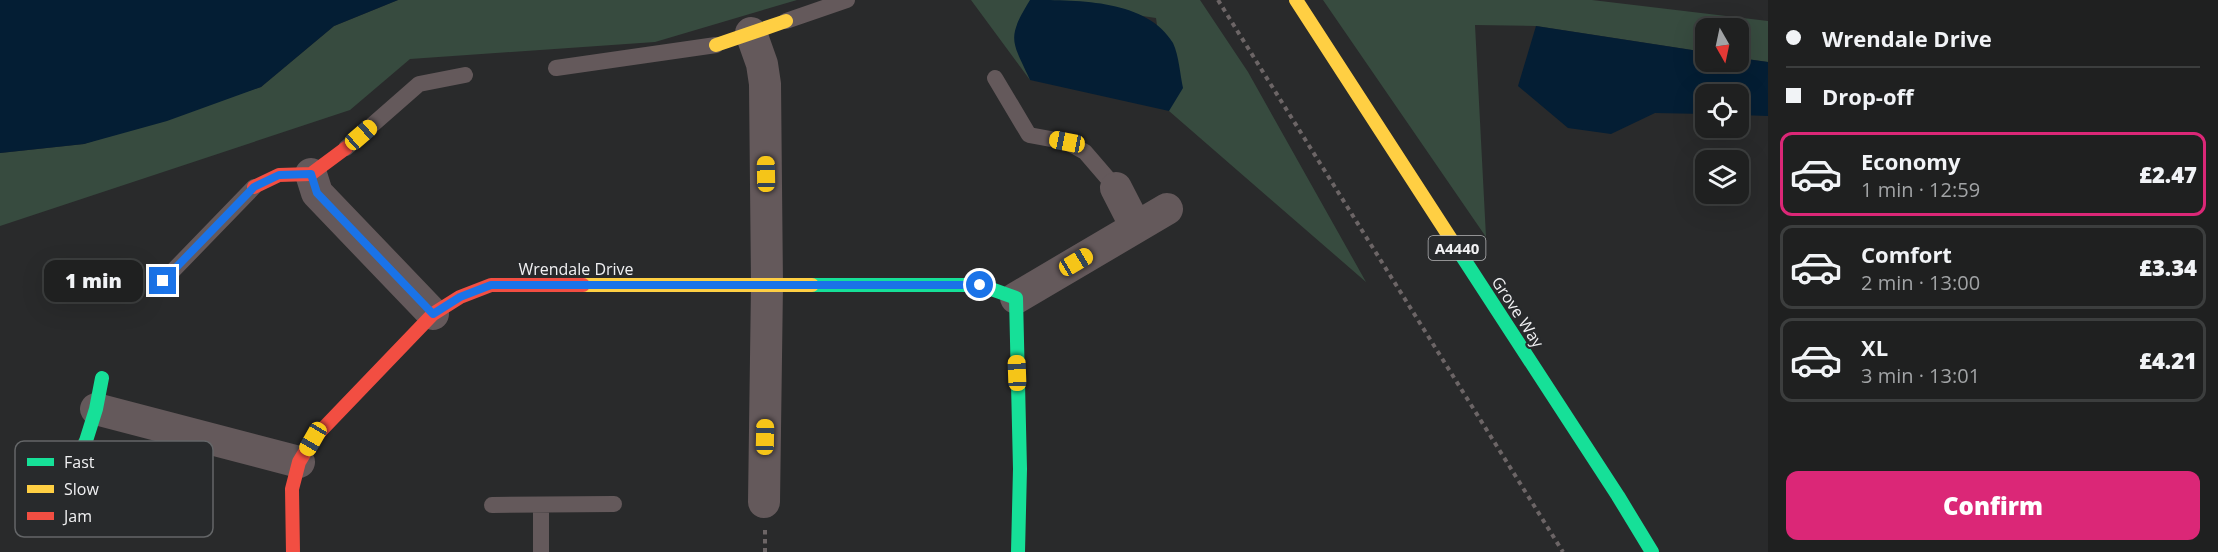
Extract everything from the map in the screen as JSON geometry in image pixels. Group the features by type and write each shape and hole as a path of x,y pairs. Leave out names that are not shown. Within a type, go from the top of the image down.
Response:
{"main road":[{"name":"Grove Way","path":"1296,0 1652,552"},
{"path":"716,45 786,21"},
{"path":"254,187 279,175 311,174 346,147"},
{"name":"Wrendale Drive","path":"293,552 292,489 299,462 313,439 433,314 460,297 491,285 980,285 1016,298"},
{"path":"1016,298 1020,469 1018,552"},
{"path":"86,441 96,409 102,378"}],"street":[{"path":"751,33 762,64 765,84 767,285 764,502"},
{"path":"311,174 317,193 433,314"},
{"path":"1116,188 1136,227"},
{"path":"1016,298 1167,209"},
{"path":"96,409 299,462"}],"lane":[{"path":"786,21 847,0"},
{"path":"556,68 716,45"},
{"path":"346,147 420,84 465,75"},
{"path":"995,78 1029,135 1067,142 1085,152 1116,188"},
{"path":"163,281 254,187"},
{"path":"492,505 614,504"},
{"path":"541,505 541,552"}],"path":[{"path":"1218,0 1563,552"}],"green space":[{"path":"398,0 797,0 655,42 410,59 350,110 0,226 0,153 84,144 261,87 334,26"},
{"path":"971,0 1030,0 1030,80"},
{"path":"1035,0 1200,0 1248,72 1366,282 1169,111 1156,18"},
{"path":"1323,0 1592,0 1743,18 1695,18 1695,50 1536,26 1475,25 1486,237"},
{"path":"1749,19 1768,21 1768,62 1749,59"}],"water":[{"path":"0,0 398,0 334,26 261,87 167,121 84,144 0,153"},
{"path":"1030,0 1111,5 1147,18 1161,29 1175,48 1183,88 1169,111 1030,80 1014,40 1017,23"},
{"path":"1536,26 1695,50 1695,72 1749,72 1749,59 1768,62 1768,116 1749,115 1749,84 1695,84 1695,114 1655,113 1611,134 1568,128 1518,86"}],"traffic: fast":[{"path":"1458,250 1652,552"},
{"path":"812,285 980,285 1016,298 1020,469 1018,552"},
{"path":"86,441 96,409 102,378"}],"traffic: slow":[{"path":"1296,0 1458,250"},
{"path":"716,45 786,21"},
{"path":"583,285 812,285"}],"traffic: jam":[{"path":"254,187 279,175 311,174 346,148"},
{"path":"293,552 292,489 299,462 313,439 433,314 460,297 491,285 583,285"}],"route":[{"path":"163,281 254,187 279,175 311,174 317,193 433,314 460,297 491,285 980,285"}]}
